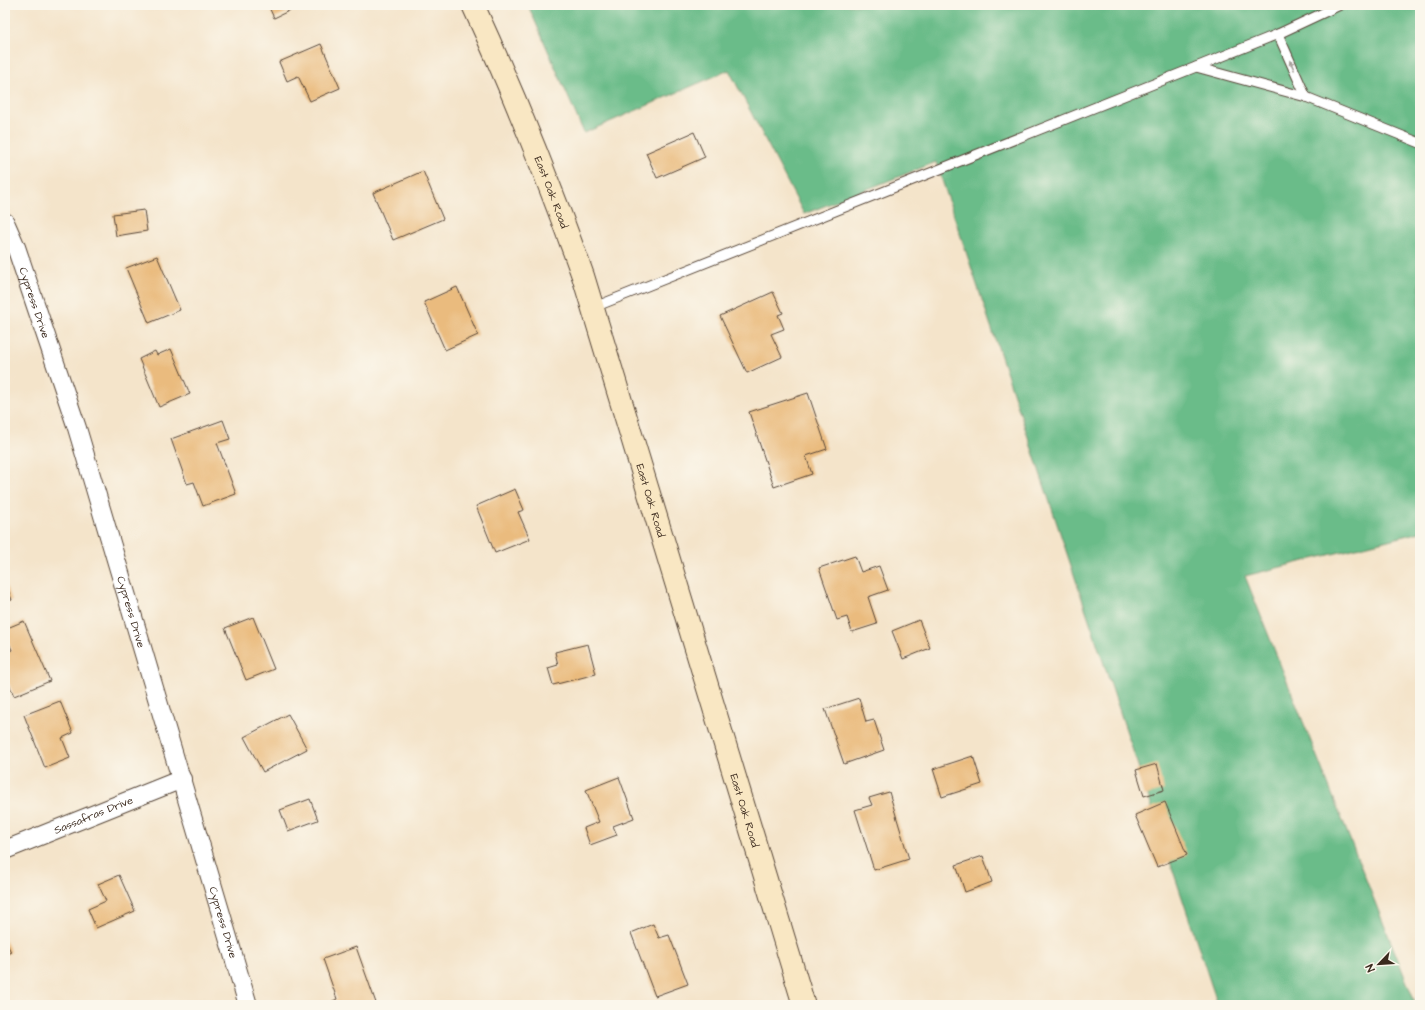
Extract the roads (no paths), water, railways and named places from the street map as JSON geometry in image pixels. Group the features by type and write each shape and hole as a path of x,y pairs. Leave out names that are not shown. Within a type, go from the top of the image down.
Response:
{"street":[{"name":"East Oak Road","path":"473,5 510,86 548,180 592,308 804,1005"},
{"name":"Cypress Drive","path":"5,222 23,269 77,428 248,1005"},
{"name":"Sassafras Drive","path":"5,850 182,779"}],"lane":[{"path":"592,308 1278,34 1340,5"},
{"path":"1278,34 1306,97"},
{"path":"1196,67 1306,97 1420,144"}]}
